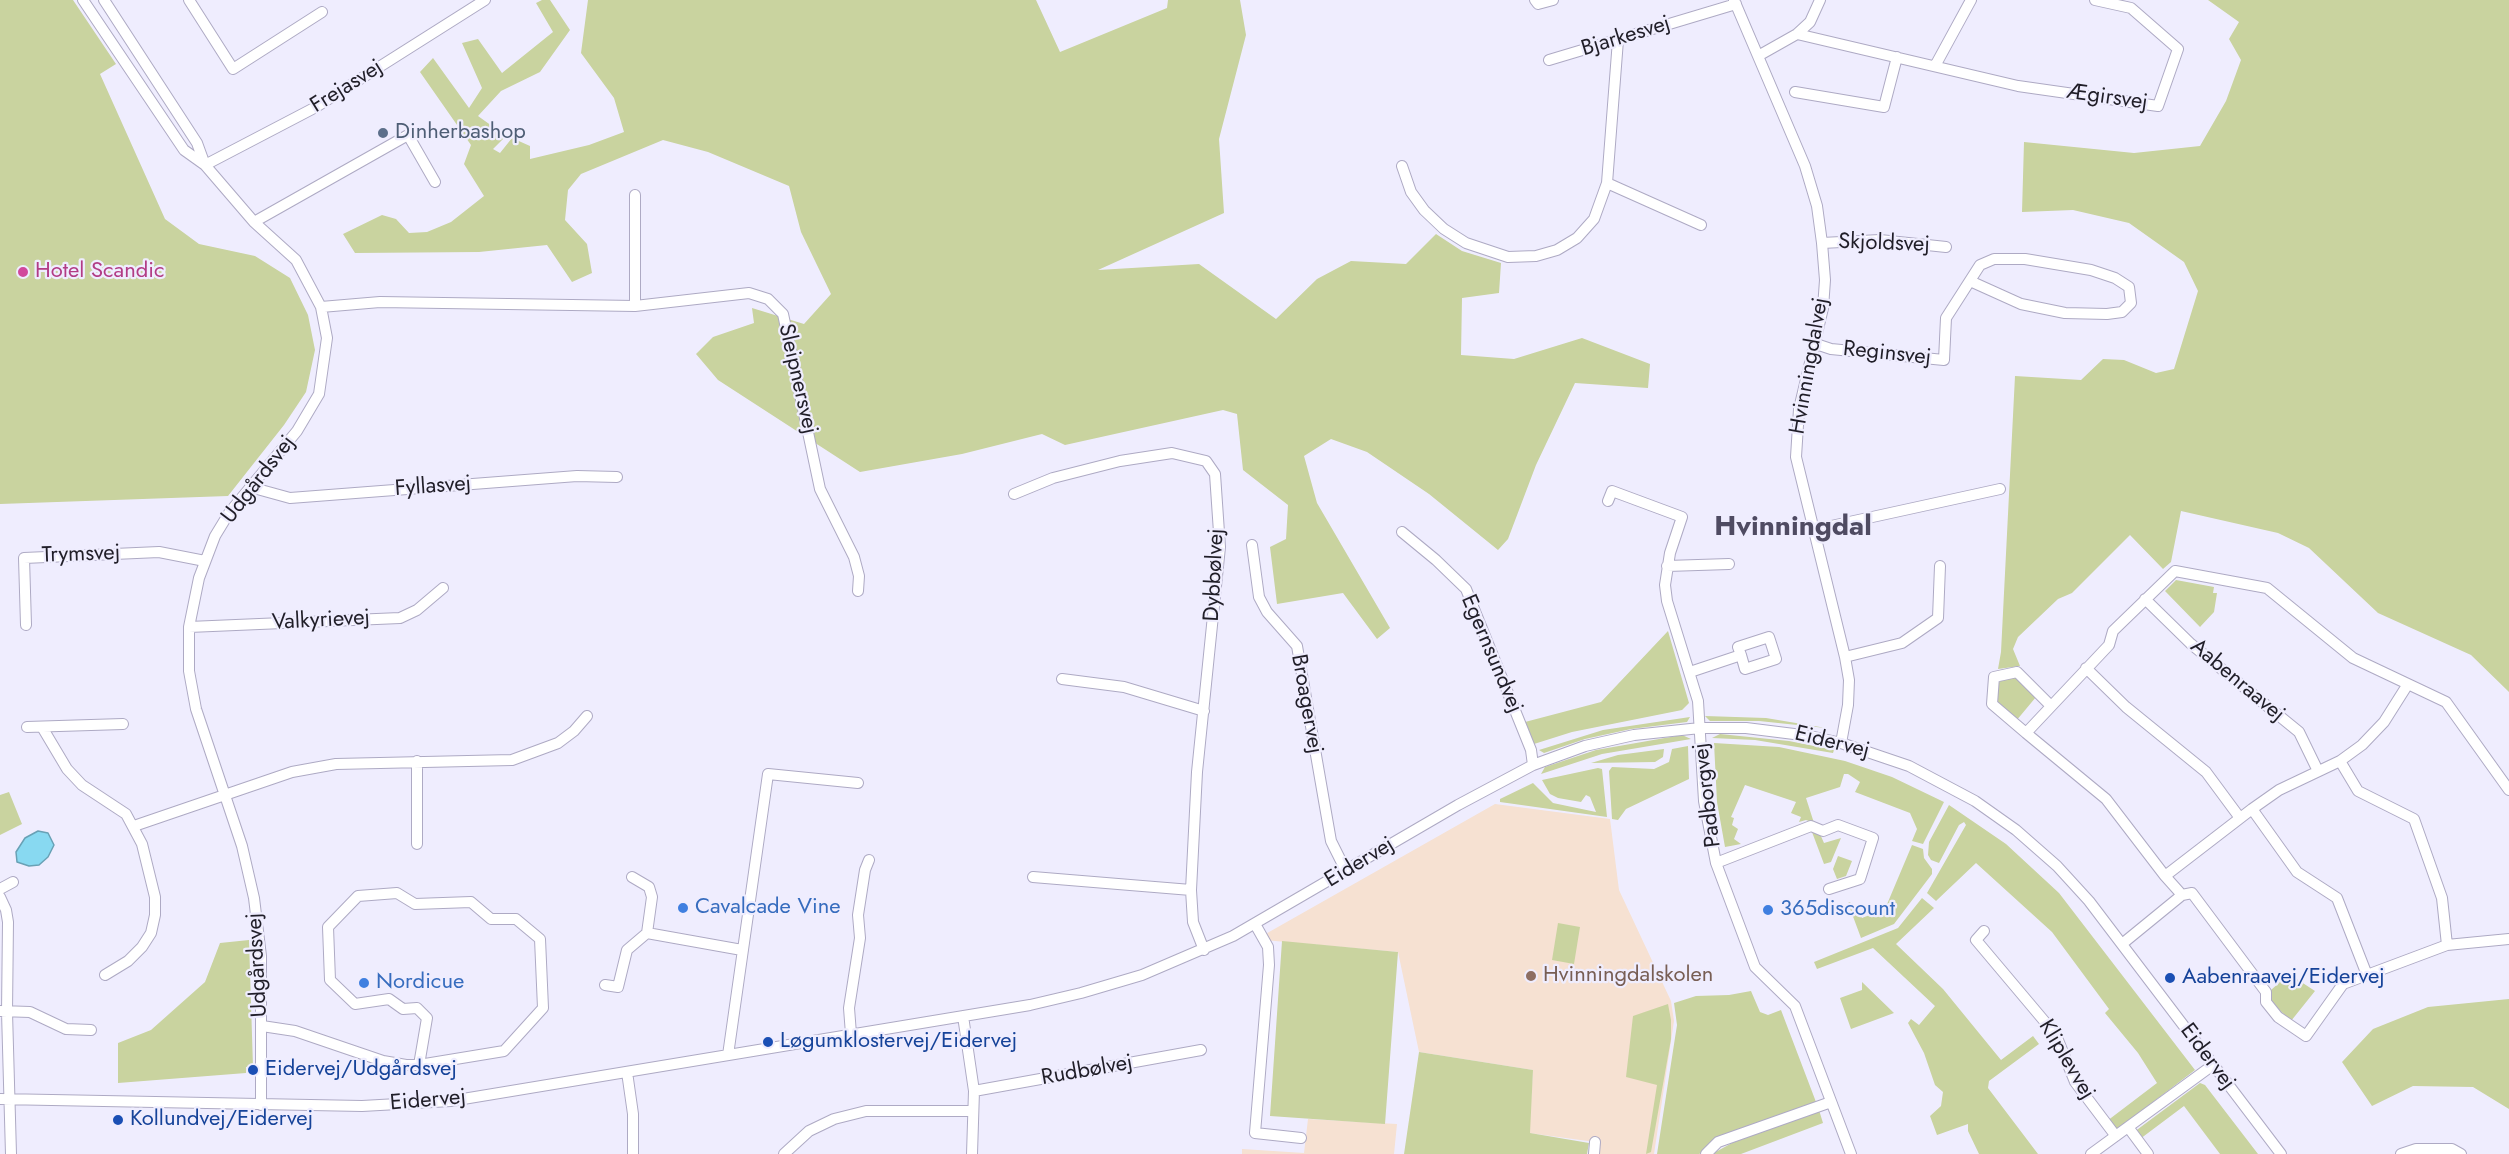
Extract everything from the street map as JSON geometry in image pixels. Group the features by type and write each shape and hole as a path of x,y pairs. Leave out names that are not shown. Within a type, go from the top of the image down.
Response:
{"street":[{"name":"Udgårdsvej","path":"83,0 184,150 205,165 254,222 296,260 321,307 327,338 319,394 297,431 229,513 205,561 194,595 189,627 189,671 196,709 242,846 254,898 261,956 261,1104"},
{"path":"189,0 233,69 322,12"},
{"name":"Frejasvej","path":"205,165 316,107 485,0"},
{"path":"1535,0 1538,4 1553,0"},
{"path":"1758,56 1797,34 1810,21 1820,0"},
{"path":"1935,66 1971,0"},
{"name":"Ægirsvej","path":"1797,34 2018,86 2158,105 2178,49 2131,8 2095,0"},
{"name":"Udgårdsvej","path":"109,2 197,143 205,165"},
{"path":"93,14 109,2"},
{"name":"Bjarkesvej","path":"1549,60 1735,2"},
{"name":"Hvinningdalvej","path":"1735,2 1805,166 1817,206 1825,280 1816,344 1798,418 1796,457 1849,680 1848,705 1840,743"},
{"path":"1402,166 1411,192 1424,210 1444,229 1466,243 1508,256 1536,256 1578,238 1594,219 1607,183 1618,40"},
{"path":"1795,92 1884,107 1897,57"},
{"path":"254,222 408,135 435,182"},
{"path":"1607,183 1701,225"},
{"path":"634,306 635,195"},
{"name":"Skjoldsvej","path":"1822,243 1880,240 1946,247"},
{"name":"Reginsvej","path":"1816,344 1831,349 1944,360 1946,318 1980,265 1994,259 2063,263 2115,278 2129,288 2131,303 2122,312 2066,313 2021,304 1970,281"},
{"name":"Sleipnersvej","path":"321,307 380,302 634,306 750,293 768,299 783,314 820,489 854,557 859,576 858,591"},
{"name":"Dybbølvej","path":"1014,494 1053,478 1120,461 1172,453 1206,461 1215,474 1220,547 1197,772 1191,890 1193,922 1204,950"},
{"name":"Fyllasvej","path":"250,488 290,498 577,476 617,477"},
{"path":"1814,530 2000,489"},
{"name":"Padborgvej","path":"1608,501 1612,491 1682,517 1667,566 1667,601 1698,701 1704,801 1716,862 1755,967 1795,1006 1851,1154"},
{"name":"Egernsundvej","path":"1402,532 1466,589 1531,750 1533,765"},
{"name":"Broagervej","path":"1252,545 1259,597 1267,612 1297,646 1331,841 1346,871"},
{"name":"Trymsvej","path":"26,625 24,558 159,552 205,561"},
{"path":"1667,566 1729,564"},
{"path":"1845,657 1902,643 1938,618 1940,566"},
{"path":"2026,733 2109,645 2113,632 2175,571 2267,588 2353,658 2446,702 2509,790"},
{"name":"Valkyrievej","path":"189,627 400,618 417,610 443,588"},
{"name":"Aabenraavej","path":"2145,599 2191,644 2299,732 2319,771"},
{"path":"1690,672 1741,655"},
{"path":"2086,668 2126,707 2206,772 2240,818"},
{"path":"2050,705 2017,672 1994,677 1992,704 2106,798 2182,896"},
{"path":"1062,679 1124,687 1204,711"},
{"path":"2165,876 2279,790 2340,760 2362,745 2384,722 2408,684"},
{"path":"134,826 303,770 336,764 512,760 558,743 574,731 587,716"},
{"path":"27,728 123,724"},
{"path":"42,727 67,770 82,785 126,814 142,844 155,897 155,915 151,933 142,947 128,961 105,975"},
{"name":"Eidervej","path":"4,1099 362,1106 440,1102 963,1016 1081,993 1151,972 1204,950 1255,924 1484,789 1533,765 1617,739 1700,728 1768,730 1840,743 1925,773 1998,816 2057,866 2122,944 2281,1154"},
{"path":"2340,760 2358,791 2414,819 2442,898 2447,945"},
{"path":"417,761 417,844"},
{"path":"728,1054 768,774 858,783"},
{"path":"2252,809 2297,872 2337,898 2367,975"},
{"name":"Padborgvej","path":"1716,862 1811,826 1823,831 1838,825 1873,838 1860,879 1829,889"},
{"path":"851,1034 849,1008 860,938 858,915 865,870 869,860"},
{"path":"605,985 618,987 627,950 647,933 652,897 650,887 632,877"},
{"path":"1033,877 1191,890"},
{"path":"0,889 14,882"},
{"path":"262,1026 295,1031 383,1061 419,1065 504,1051 543,1008 540,939 516,919 491,919 471,902 415,904 397,893 358,896 328,927 330,981 355,1004 389,999 403,1009 417,1008 427,1018 419,1065"},
{"path":"2122,944 2182,896 2192,893 2266,992 2266,1002 2278,1017 2306,1036 2343,984 2447,945 2509,939"},
{"path":"0,897 6,909 8,922 3,1011 4,1099 11,1154"},
{"path":"1255,924 1268,947 1269,965 1255,1133 1301,1138"},
{"name":"Kliplevvej","path":"1984,931 1976,940 2056,1035 2075,1082 2115,1135"},
{"path":"647,933 742,950"},
{"path":"3,1011 39,1014 66,1029 91,1030"},
{"path":"963,1016 974,1091 972,1154"},
{"name":"Rudbølvej","path":"974,1091 1201,1050"},
{"path":"2091,1154 2213,1065"},
{"path":"627,1072 633,1114 633,1154"},
{"path":"1706,1154 1718,1142 1831,1102"},
{"path":"784,1154 809,1131 834,1119 866,1111 973,1111"},
{"path":"2128,1127 2148,1154"},
{"path":"1594,1154 1595,1142"},
{"path":"2401,1154 2416,1149 2452,1149 2461,1154"}],"shaded area":[{"name":"Hvinningdalskolen","path":"1495,804 1610,819 1619,890 1671,1001 1674,1021 1654,1154 1594,1154 1595,1142 1529,1133 1533,1070 1419,1052 1398,952 1264,940 1262,936"},
{"path":"1308,1119 1397,1124 1394,1154 1242,1154 1242,1149 1304,1153"}],"green space":[{"path":"0,0 73,0 116,64 100,74 165,219 199,244 255,256 290,278 308,315 315,350 306,392 284,425 228,496 0,504"},
{"path":"550,0 570,30 540,72 501,91 478,116 506,136 493,149 500,153 512,138 530,146 530,159 589,145 624,132 614,98 581,53 588,0 1036,0 1060,52 1167,8 1168,0 1240,0 1246,35 1219,139 1224,213 1098,270 1199,264 1276,319 1317,279 1351,261 1406,264 1436,234 1462,251 1501,263 1499,293 1462,298 1461,355 1514,359 1582,338 1650,364 1648,388 1575,383 1536,465 1508,539 1498,550 1429,494 1367,452 1331,439 1304,456 1317,503 1390,628 1377,639 1343,593 1277,604 1270,547 1286,539 1288,505 1243,470 1237,414 1223,410 1065,445 1042,434 962,454 860,472 718,380 696,354 713,337 754,323 752,308 804,324 831,294 801,232 789,186 708,152 663,140 581,174 568,190 565,220 587,244 592,273 572,282 547,245 479,252 355,253 343,234 382,215 396,219 409,233 427,232 451,222 484,196 464,164 471,145 420,72 433,58 469,108 482,88 462,43 478,39 502,73 553,32 536,3"},
{"path":"2208,0 2509,0 2509,692 2471,655 2378,613 2309,548 2278,533 2181,511 2171,562 2163,569 2130,535 2072,593 2058,599 2018,637 2013,649 2020,666 1998,669 2001,652 2015,376 2081,380 2103,359 2124,360 2156,373 2174,369 2198,291 2184,262 2129,223 2073,210 2022,212 2024,142 2134,153 2200,146 2226,101 2241,60 2229,39 2239,22"},
{"path":"2176,580 2214,587 2213,593 2217,593 2214,612 2200,627 2165,591"},
{"path":"1668,631 1689,703 1682,710 1572,732 1534,744 1525,722 1601,702"},
{"path":"2015,677 2036,697 2016,721 1996,703 1998,684 2001,680"},
{"path":"1705,716 1766,718 1826,728 1759,721 1710,721"},
{"path":"1690,717 1687,722 1631,729 1585,739 1544,753 1539,750 1603,730"},
{"path":"1720,734 1789,741 1834,750 1833,753 1755,740 1712,738"},
{"path":"1682,735 1691,739 1602,754 1541,774 1545,767 1596,750"},
{"path":"1714,743 1779,747 1845,761 1892,777 1944,802 1923,844 1912,841 1917,829 1910,813 1855,792 1860,782 1848,774 1844,774 1840,787 1806,798 1814,823 1806,820 1799,822 1801,817 1791,813 1796,802 1745,785 1731,817 1734,818 1732,825 1738,829 1734,839 1741,844 1725,847 1717,802"},
{"path":"1688,746 1689,779 1626,809 1618,820 1612,819 1609,771 1612,767 1654,769 1669,762 1672,749"},
{"path":"1664,749 1663,757 1655,762 1591,763 1618,755"},
{"path":"1602,769 1607,817 1500,802 1500,799 1533,783 1553,803 1596,812 1590,797 1586,795 1581,802 1558,798 1550,794 1542,780"},
{"path":"9,792 22,824 0,835 0,795"},
{"path":"1949,805 2006,844 2059,893 2195,1070 2119,1128 2115,1128 2107,1121 2157,1083 2138,1053 2105,1013 2109,1009 2052,932 1976,863 1936,901 1927,893 1966,825 1964,822 1959,825 1939,863 1931,860 1928,855 1929,842"},
{"path":"1812,832 1820,834 1824,843 1841,838 1831,862 1824,864"},
{"path":"1912,845 1923,849 1924,858 1932,869 1932,874 1894,924 1861,938 1848,903 1850,902 1855,911 1858,910 1862,918 1885,909"},
{"path":"1838,856 1852,861 1846,876 1837,879 1833,869"},
{"path":"1922,898 1934,908 1896,944 1943,989 2001,1060 2033,1036 2039,1044 1989,1081 1988,1088 2038,1154 1979,1154 1968,1131 1968,1124 1937,1135 1930,1116 1941,1106 1943,1092 1935,1085 1924,1053 1908,1023 1911,1019 1919,1025 1935,1006 1873,948 1817,969 1814,962 1898,928"},
{"path":"1558,923 1580,927 1574,964 1552,960"},
{"path":"249,940 253,1067 246,1067 246,1073 118,1083 118,1043 151,1030 205,982 220,943"},
{"path":"1282,941 1398,952 1385,1124 1270,1116"},
{"path":"2289,974 2315,991 2291,1021 2269,1000 2271,990"},
{"path":"1862,982 1894,1013 1851,1029 1840,998 1862,990"},
{"path":"1751,991 1760,1012 1768,1015 1781,1010 1816,1102 1699,1154 1657,1154 1677,1025 1674,1003 1696,996 1729,995"},
{"path":"2509,999 2509,1109 2473,1087 2413,1086 2372,1106 2342,1062 2373,1029 2428,1007"},
{"path":"1668,1004 1671,1039 1651,1152 1646,1154 1657,1085 1626,1077 1633,1016"},
{"path":"1419,1052 1533,1070 1530,1133 1589,1143 1587,1154 1404,1154"},
{"path":"2200,1083 2205,1085 2258,1154 2220,1154 2184,1106 2140,1139 2134,1132"},
{"path":"1819,1110 1823,1123 1741,1154 1712,1154 1732,1143"}],"water":[{"path":"38,831 48,833 54,845 48,857 39,865 29,866 17,862 16,852 25,838"}],"place":[{"name":"Dinherbashop","path":"383,133"},
{"name":"Hotel Scandic","path":"23,272"},
{"name":"Cavalcade Vine","path":"683,908"},
{"name":"365discount","path":"1768,910"},
{"name":"Hvinningdalskolen","path":"1531,976"},
{"name":"Aabenraavej/Eidervej","path":"2170,978"},
{"name":"Nordicue","path":"364,983"},
{"name":"Løgumklostervej/Eidervej","path":"768,1042"},
{"name":"Eidervej/Udgårdsvej","path":"253,1070"},
{"name":"Kollundvej/Eidervej","path":"118,1120"}],"district":[{"name":"Hvinningdal","path":"1793,528"}]}
